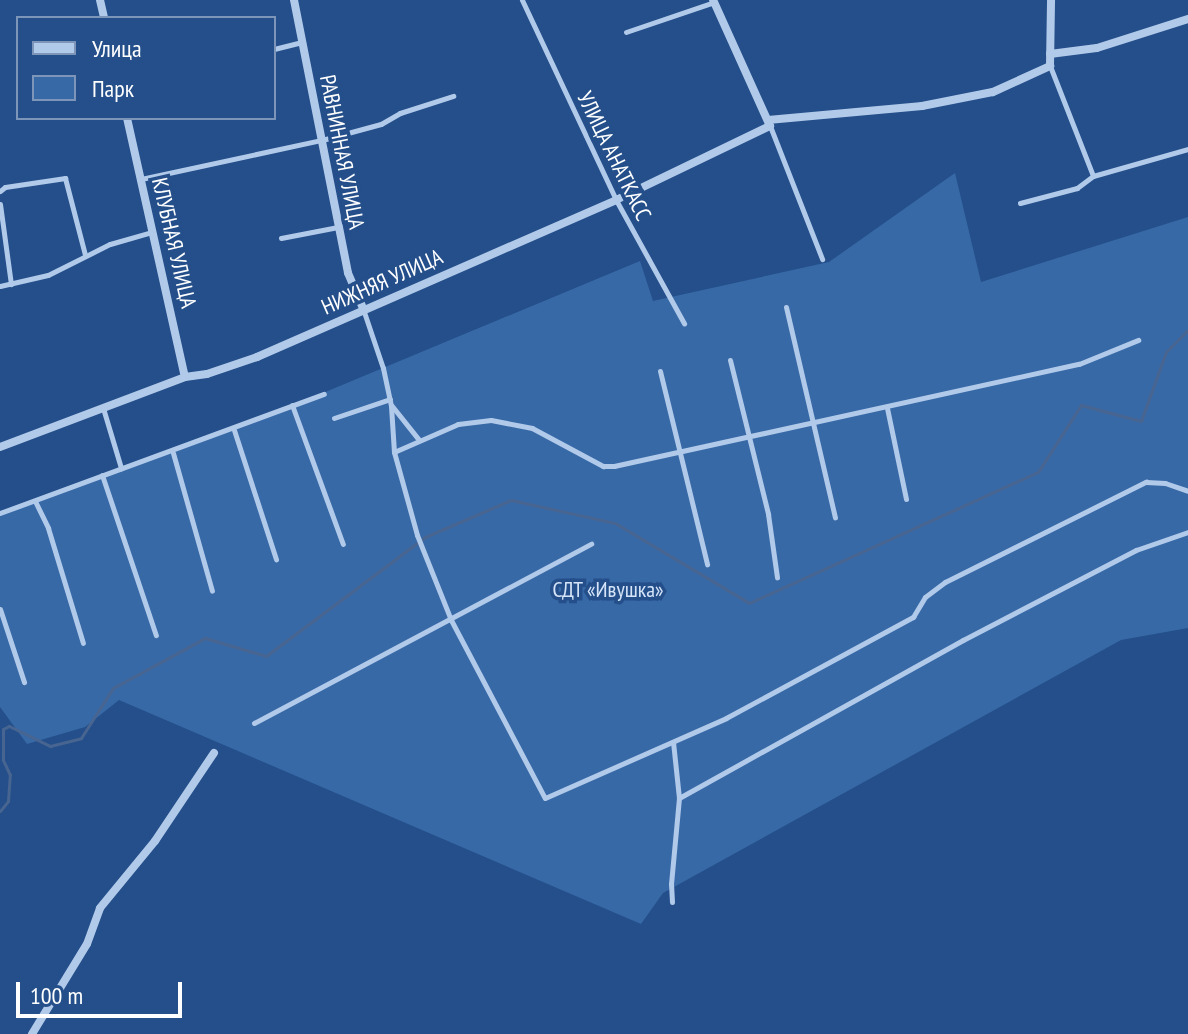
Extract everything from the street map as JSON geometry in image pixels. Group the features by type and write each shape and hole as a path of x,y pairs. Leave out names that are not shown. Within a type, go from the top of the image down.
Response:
{"street":[{"name":"РАВНИННАЯ УЛИЦА","path":"294,0 348,273 363,309"},
{"path":"1050,66 1051,0"},
{"path":"714,1 769,123"},
{"path":"1050,54 1097,48 1188,19"},
{"name":"НИЖНЯЯ УЛИЦА","path":"0,447 185,377 207,374 257,357 616,200 769,123 960,101 993,92 1050,66"},
{"name":"КЛУБНАЯ УЛИЦА","path":"127,120 185,377"},
{"path":"32,1034 87,944 100,908 155,841 214,753"}],"lane":[{"name":"УЛИЦА АНАТКАСС","path":"522,0 616,200 684,323"},
{"path":"626,32 714,1"},
{"path":"276,49 303,42"},
{"path":"1050,66 1093,176"},
{"path":"141,179 322,140 381,124 400,113 453,96"},
{"path":"769,123 822,259"},
{"path":"1020,203 1077,188 1093,176 1188,149"},
{"path":"0,191 5,187 65,178 85,255"},
{"path":"0,204 11,284"},
{"path":"281,238 338,227"},
{"path":"0,286 66,268 85,255 153,231"},
{"path":"786,307 835,517"},
{"path":"363,309 390,403 394,452 417,535 451,620 545,798 726,718 913,617 925,597 945,582 1146,482 1165,483 1188,491"},
{"path":"394,452 458,424 491,420 532,428 603,466 750,439 1079,364 1138,340"},
{"path":"730,360 768,514 777,577"},
{"path":"660,371 707,564"},
{"path":"0,513 121,468 173,453 324,394"},
{"path":"334,418 390,403"},
{"path":"390,403 419,440"},
{"path":"292,405 343,544"},
{"path":"103,408 121,468"},
{"path":"887,408 906,499"},
{"path":"234,430 276,559"},
{"path":"173,453 212,591"},
{"path":"102,475 156,635"},
{"path":"35,501 48,528 83,643"},
{"path":"679,798 1136,550 1188,532"},
{"path":"254,723 591,544"},
{"path":"0,609 24,682"},
{"path":"672,902 679,798 673,742"}],"green space":[{"name":"СДТ «Ивушка»","path":"955,173 981,282 1188,217 1188,628 1121,640 663,893 641,924 119,700 85,727 27,744 0,707 0,513 234,430 640,261 653,301 829,262"}],"waterway":[{"path":"0,811 8,801 10,775 3,760 3,729 9,726 50,746 81,738 113,688 205,638 266,656 425,537 511,500 615,523 749,603 1038,472 1081,405 1141,421 1166,352 1188,330"}]}
